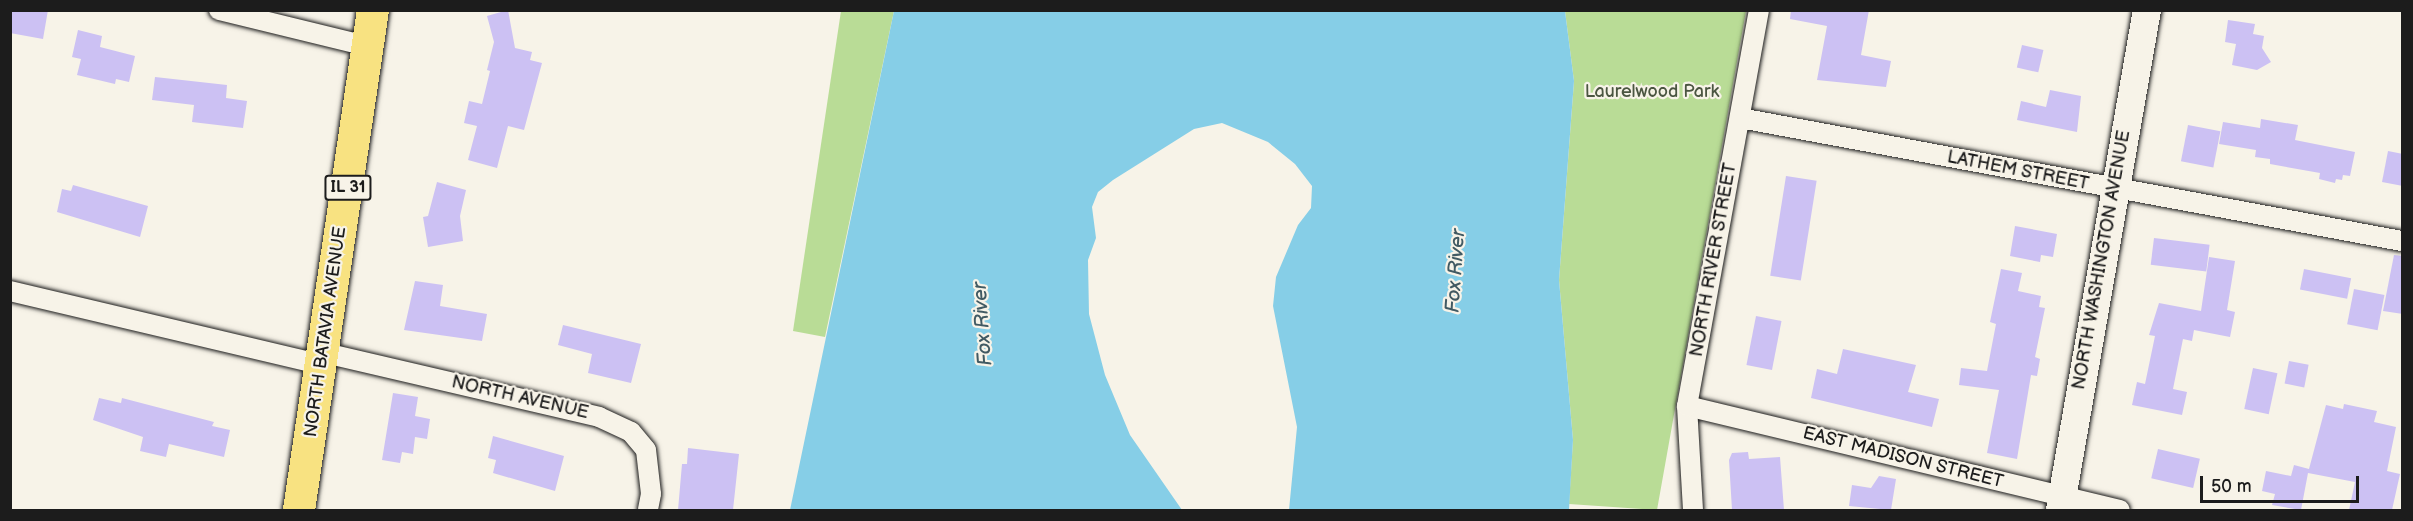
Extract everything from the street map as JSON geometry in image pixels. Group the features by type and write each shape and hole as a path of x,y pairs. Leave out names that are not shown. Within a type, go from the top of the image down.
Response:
{"main road":[{"name":"NORTH BATAVIA AVENUE","path":"299,510 324,359 373,10"},
{"name":"NORTH WASHINGTON AVENUE","path":"2061,503 2147,10"}],"street":[{"path":"219,10 367,46"},
{"name":"NORTH RIVER STREET","path":"1693,510 1687,406 1759,10"},
{"name":"LATHEM STREET","path":"1740,118 2403,241"},
{"name":"NORTH AVENUE","path":"10,291 599,417 631,432 646,450 651,494 648,510"},
{"name":"EAST MADISON STREET","path":"1687,406 2061,503 2120,510"}],"green space":[{"path":"841,11 894,11 825,337 793,331"},
{"name":"Laurelwood Park","path":"1565,11 1746,11 1657,510 1569,504 1573,440 1559,280 1574,81"}],"water":[{"name":"Fox River","path":"894,11 1565,11 1574,81 1559,280 1573,440 1569,510 1289,510 1297,427 1273,306 1276,277 1298,225 1311,208 1312,186 1295,164 1268,142 1222,123 1194,129 1113,180 1098,192 1092,207 1096,238 1088,260 1089,314 1105,375 1130,435 1182,510 790,510"}],"building":[{"path":"10,10 48,10 43,39 10,33"},
{"path":"508,10 515,48 532,52 530,60 542,63 524,130 508,126 497,168 468,160 477,126 464,123 469,101 482,104 490,71 487,70 494,42 487,16"},
{"path":"1791,10 1869,10 1861,55 1891,61 1886,87 1817,80 1827,26 1790,19"},
{"path":"2228,20 2255,24 2253,34 2264,36 2262,48 2271,62 2257,70 2232,65 2236,44 2225,42"},
{"path":"78,30 102,36 100,47 135,56 129,82 116,79 115,84 77,75 81,59 72,57"},
{"path":"2022,45 2043,50 2038,72 2017,67"},
{"path":"155,77 227,85 226,98 247,101 243,128 192,122 194,105 152,100"},
{"path":"2050,90 2081,96 2077,132 2017,120 2021,101 2046,107"},
{"path":"2261,119 2298,125 2295,140 2355,152 2350,176 2343,175 2342,180 2336,179 2335,183 2319,179 2320,173 2270,164 2270,159 2255,157 2256,150 2219,144 2223,122 2260,128"},
{"path":"2188,125 2220,131 2213,168 2181,161"},
{"path":"2388,151 2403,154 2403,186 2382,182"},
{"path":"1786,176 1817,181 1801,281 1770,276"},
{"path":"437,182 466,190 460,216 463,241 428,247 423,217 428,216"},
{"path":"73,185 148,206 140,237 57,212 62,189 71,191"},
{"path":"2015,226 2057,234 2053,257 2041,255 2040,262 2010,256"},
{"path":"2154,238 2210,245 2206,272 2151,265"},
{"path":"2394,255 2403,256 2403,314 2383,311"},
{"path":"2209,257 2235,261 2227,310 2235,312 2230,337 2194,330 2192,341 2183,339 2173,389 2187,392 2182,415 2132,405 2137,382 2145,384 2155,336 2149,335 2159,303 2201,311"},
{"path":"2001,269 2022,273 2018,291 2041,296 2039,307 2045,308 2035,357 2040,359 2037,376 2031,375 2017,459 1987,453 1999,390 1959,385 1961,368 1987,371 1996,324 1990,322"},
{"path":"2304,269 2351,278 2347,299 2300,290"},
{"path":"415,281 443,285 440,306 487,314 482,341 404,330"},
{"path":"2354,289 2384,295 2378,330 2347,324"},
{"path":"1756,316 1782,321 1772,370 1746,365"},
{"path":"563,325 641,344 631,383 588,373 592,354 558,345"},
{"path":"1843,349 1916,365 1908,392 1939,399 1932,427 1811,398 1817,369 1837,374"},
{"path":"2289,361 2309,365 2304,387 2285,384"},
{"path":"2253,368 2277,373 2269,414 2244,409"},
{"path":"393,393 418,397 415,416 430,419 427,439 415,437 413,454 402,452 400,463 382,460"},
{"path":"99,398 121,403 122,398 214,422 212,426 230,430 224,457 169,444 166,457 140,451 143,437 93,420"},
{"path":"2344,404 2377,411 2374,422 2396,427 2387,471 2400,474 2392,510 2349,510 2355,482 2308,473 2301,510 2272,505 2275,494 2262,491 2266,471 2291,476 2294,465 2309,469 2326,405 2343,409"},
{"path":"493,436 564,456 555,491 493,473 496,460 488,458"},
{"path":"688,448 739,454 733,510 678,510 682,464 687,464"},
{"path":"2158,449 2200,459 2193,488 2151,478"},
{"path":"1748,452 1749,459 1780,457 1784,510 1732,510 1729,460 1732,453"},
{"path":"1879,476 1896,479 1891,510 1849,506 1852,485 1871,488"}]}
